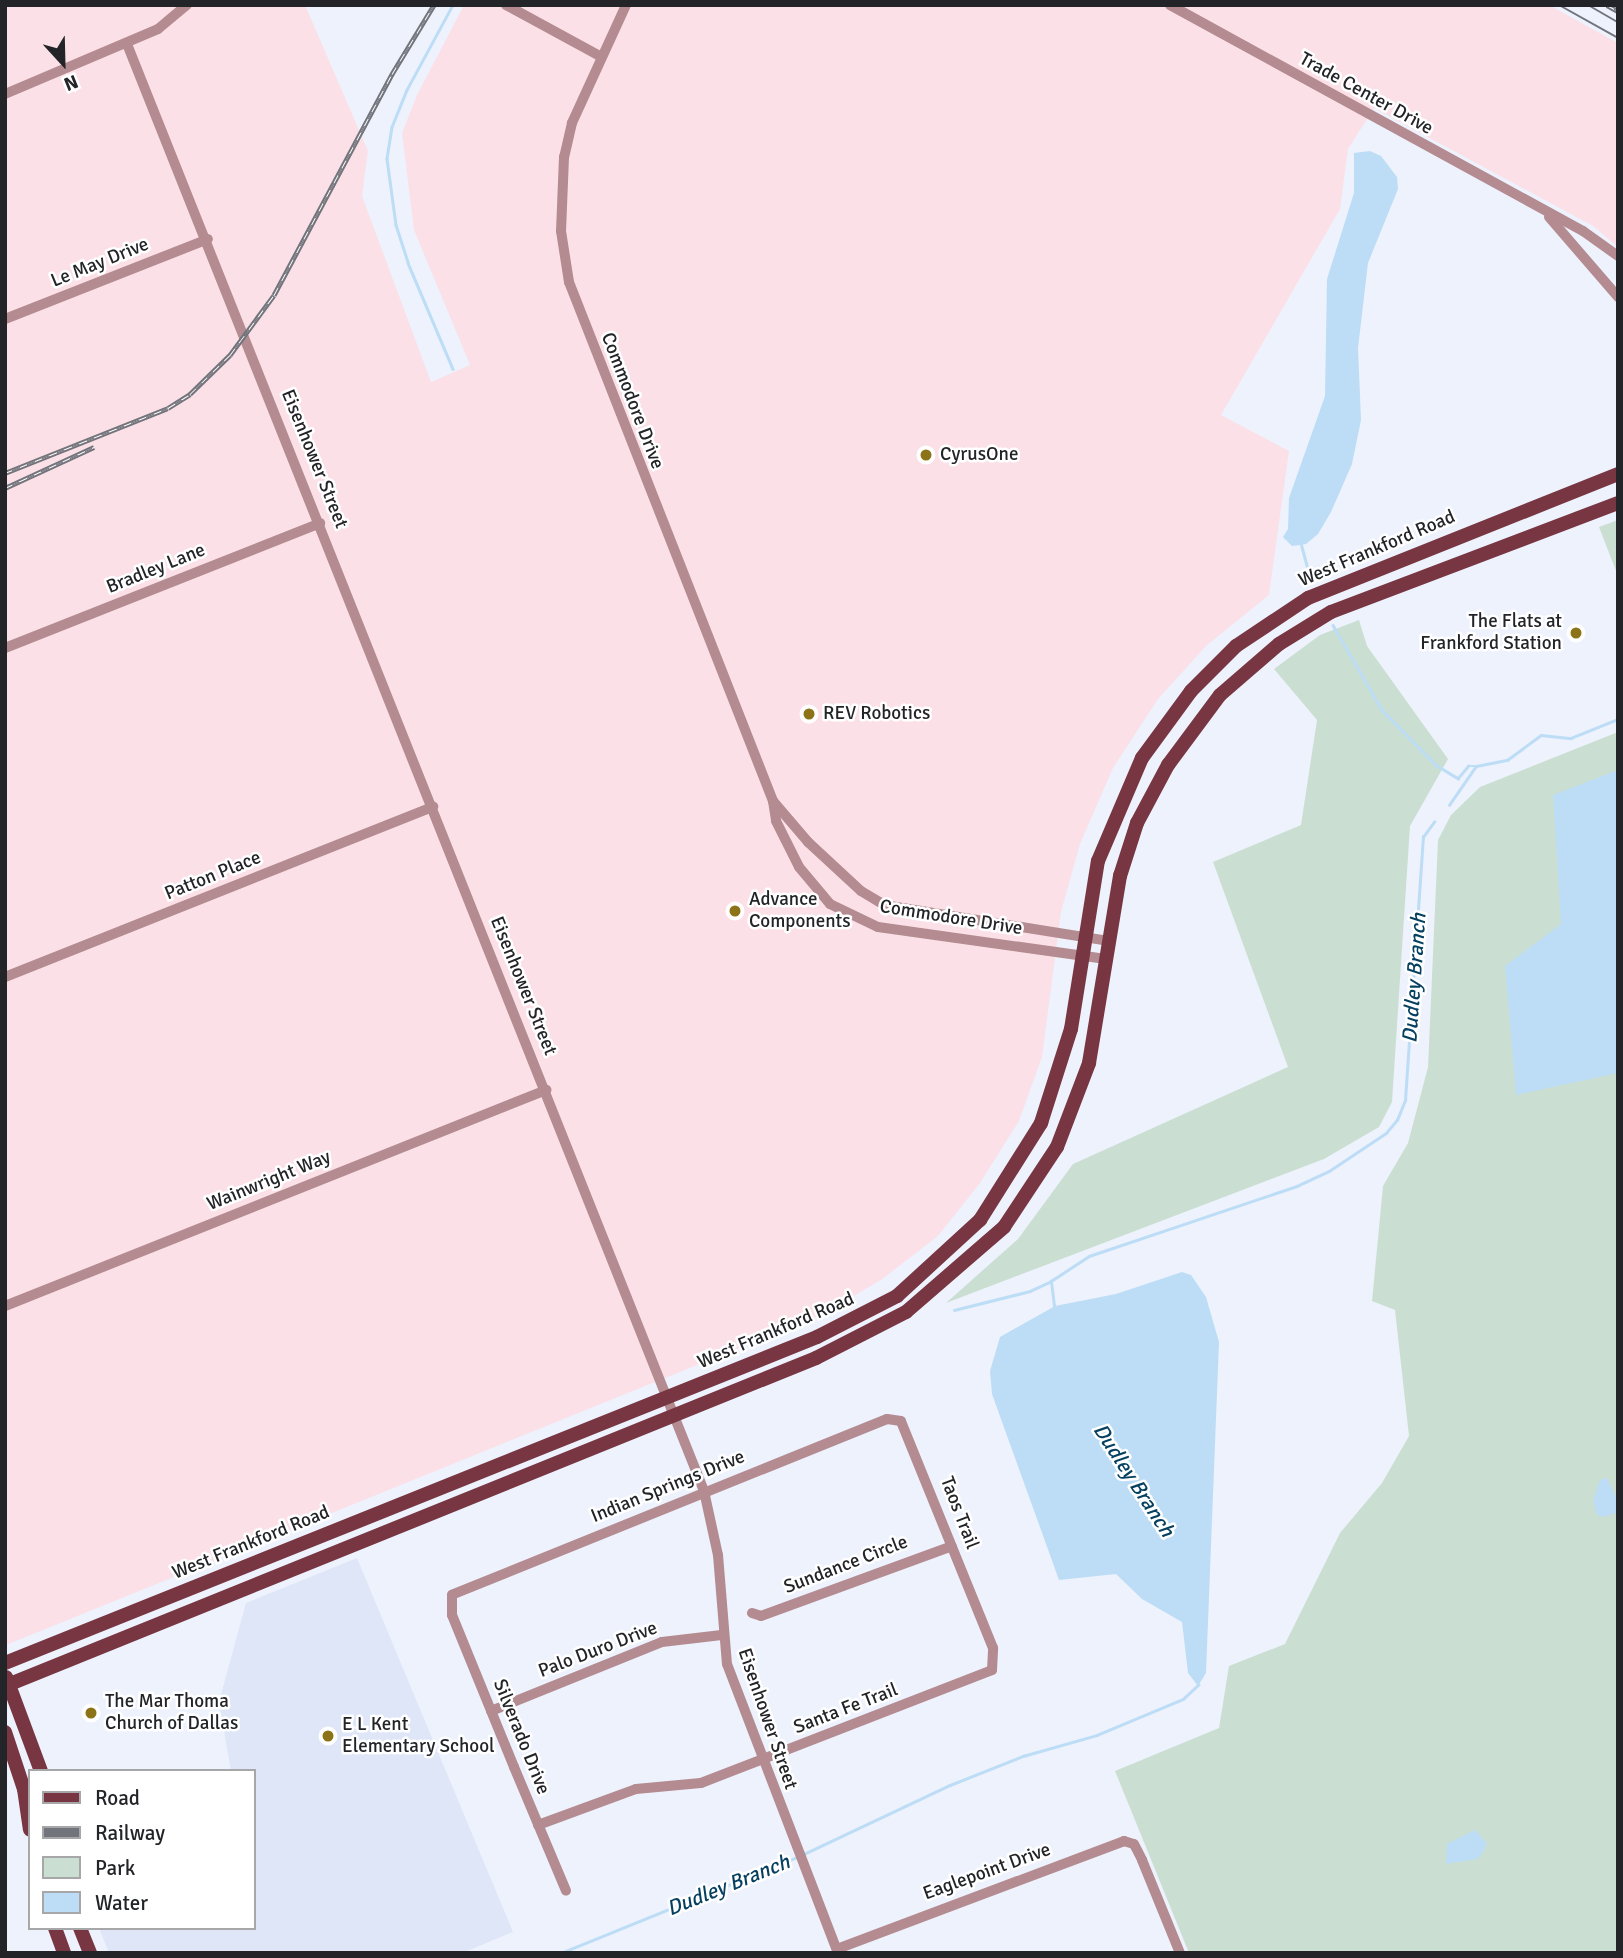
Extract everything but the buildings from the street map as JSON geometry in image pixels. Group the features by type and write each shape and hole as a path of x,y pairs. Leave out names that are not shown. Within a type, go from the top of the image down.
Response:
{"main road":[{"name":"West Frankford Road","path":"5,1664 849,1324 930,1270 980,1220 1041,1123 1065,1054 1098,861 1136,770 1168,718 1236,646 1284,612 1337,584 1618,474"},
{"name":"West Frankford Road","path":"6,1682 675,1416 853,1342 905,1312 1004,1227 1057,1147 1084,1083 1120,876 1137,823 1168,765 1203,715 1251,666 1331,612 1618,503"},
{"path":"6,1682 40,1769"},
{"path":"5,1732 24,1789 28,1816"},
{"path":"56,1930 64,1953"},
{"path":"81,1930 90,1953"}],"street":[{"path":"5,94 127,44 169,23 187,5"},
{"path":"506,5 600,56"},
{"name":"Commodore Drive","path":"626,5 600,56 572,123 565,157 561,232 569,282 773,801 776,821 799,867 830,904 878,927 1106,959"},
{"name":"Trade Center Drive","path":"1170,5 1545,213 1583,231 1618,256"},
{"name":"Eisenhower Street","path":"127,44 208,239 704,1491 718,1555 722,1635 735,1692 838,1951"},
{"name":"Trade Center Drive","path":"1545,213 1618,297"},
{"name":"Le May Drive","path":"5,319 208,239"},
{"name":"Bradley Lane","path":"5,648 320,523"},
{"name":"Commodore Drive","path":"773,801 818,851 884,905 1108,941"},
{"name":"Patton Place","path":"5,977 433,807"},
{"path":"799,867 818,851"},
{"path":"878,927 884,905"},
{"name":"Wainwright Way","path":"5,1306 545,1090"},
{"name":"Indian Springs Drive","path":"452,1595 887,1419 901,1421"},
{"name":"Taos Trail","path":"901,1421 981,1618"},
{"name":"Sundance Circle","path":"752,1614 761,1616 952,1546"},
{"name":"Silverado Drive","path":"452,1595 452,1615 566,1891"},
{"name":"Santa Fe Trail","path":"538,1825 617,1794 688,1786 762,1761 992,1670 995,1655 981,1618"},
{"name":"Palo Duro Drive","path":"491,1711 662,1642 722,1635"},
{"name":"Eaglepoint Drive","path":"838,1951 1113,1843 1134,1844 1180,1953"}],"shaded area":[{"path":"5,5 305,5 368,151 362,196 431,382 470,365 414,230 402,133 417,95 464,5 1549,5 1618,43 1618,247 1593,226 1374,108 1348,149 1340,209 1221,415 1289,451 1269,595 1206,646 1158,699 1113,768 1080,844 1061,912 1042,1057 1019,1121 980,1183 938,1236 881,1280 823,1314 6,1645"},
{"name":"E L Kent Elementary School","path":"357,1558 513,1932 462,1953 109,1953 100,1930 256,1930 256,1769 231,1769 219,1702 246,1603"}],"green space":[{"path":"1618,520 1618,576 1599,527"},
{"path":"1359,620 1367,646 1448,759 1410,826 1392,1102 1379,1127 1324,1159 946,1303 1018,1239 1073,1164 1288,1067 1213,862 1301,825 1317,720 1274,669 1320,635"},
{"path":"1618,732 1618,1953 1189,1953 1115,1771 1219,1728 1229,1666 1285,1644 1340,1533 1382,1483 1409,1436 1395,1310 1372,1301 1383,1186 1408,1143 1428,1067 1438,840 1451,815 1480,787"}],"water":[{"path":"1370,151 1381,156 1397,177 1398,189 1368,263 1358,348 1361,420 1352,464 1331,512 1318,534 1306,544 1292,546 1283,537 1288,529 1289,498 1325,396 1327,279 1354,193 1354,153"},
{"path":"1618,770 1618,1073 1516,1095 1505,966 1561,924 1553,795"},
{"path":"1182,1272 1191,1275 1206,1297 1219,1342 1206,1673 1198,1686 1188,1673 1182,1622 1142,1599 1116,1574 1059,1580 992,1394 990,1371 1000,1337 1055,1306 1116,1294"},
{"path":"1607,1478 1618,1501 1618,1512 1604,1517 1597,1515 1593,1501 1600,1480"},
{"path":"1475,1830 1487,1843 1483,1853 1477,1859 1446,1864 1447,1844"}],"waterway":[{"path":"453,5 407,90 392,127 387,159 396,225 408,263 453,369"},
{"path":"1301,543 1311,581"},
{"path":"1333,625 1382,710 1436,765 1458,778 1468,766 1476,766"},
{"name":"Dudley Branch","path":"1449,805 1476,766 1507,760 1541,735 1571,738 1618,719"},
{"name":"Dudley Branch","path":"1054,1306 1051,1281 1089,1256 1297,1186 1329,1171 1386,1133 1397,1120 1405,1100 1423,837 1434,822"},
{"path":"954,1310 1030,1291 1051,1281"},
{"name":"Dudley Branch","path":"804,1854 950,1785 1023,1756 1097,1735 1183,1699 1198,1685"},
{"name":"Dudley Branch","path":"561,1953 798,1857"}],"tram line":[{"path":"1559,5 1618,38"},
{"path":"1588,5 1618,22"}],"railway":[{"path":"5,473 168,408 190,394 230,355 274,295 392,74 434,5"},
{"path":"1607,5 1618,11"},
{"path":"5,488 94,447"}],"place":[{"name":"CyrusOne","path":"926,455"},
{"name":"The Flats at Frankford Station","path":"1576,633"},
{"name":"REV Robotics","path":"809,714"},
{"name":"Advance Components","path":"735,911"},
{"name":"The Mar Thoma Church of Dallas","path":"91,1713"},
{"name":"E L Kent Elementary School","path":"328,1736"}]}
